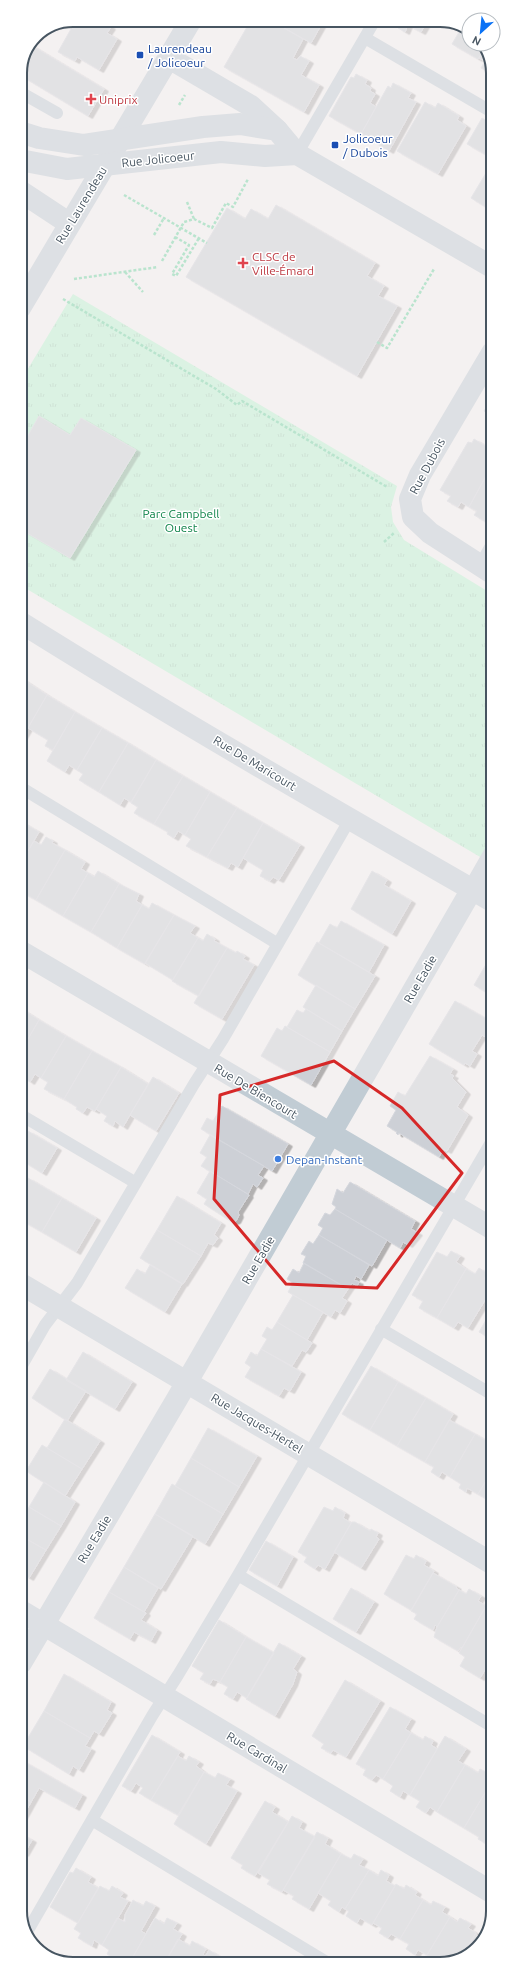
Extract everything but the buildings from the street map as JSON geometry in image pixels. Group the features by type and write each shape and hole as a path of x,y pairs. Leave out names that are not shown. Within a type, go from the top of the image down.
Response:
{"street":[{"name":"Rue Laurendeau","path":"27,296 122,139 187,27"},
{"path":"169,58 251,106 277,130 297,154 486,263"},
{"name":"Rue Jolicoeur","path":"27,134 39,138 84,145 203,127 240,124 277,130"},
{"name":"Rue Jolicoeur","path":"27,161 67,169 221,152 265,156 297,154"},
{"path":"27,196 70,224"},
{"name":"Rue Dubois","path":"486,363 420,475 410,499 413,517 430,533 486,569"},
{"name":"Rue De Maricourt","path":"27,626 96,669 486,897"},
{"name":"Rue Eadie","path":"27,1653 187,1382 486,864"},
{"name":"Rue De Biencourt","path":"27,955 330,1135 486,1225"},
{"name":"Rue Jacques-Hertel","path":"27,1288 486,1560"},
{"name":"Rue Cardinal","path":"27,1615 486,1888"}],"lane":[{"path":"297,154 371,27"},
{"path":"365,38 486,109"},
{"path":"27,96 58,114"},
{"path":"27,790 278,944"},
{"path":"27,1356 45,1325 77,1283 208,1062 223,1040 350,819"},
{"path":"27,1119 136,1183"},
{"path":"30,1927 486,1151"},
{"path":"381,1329 486,1391"},
{"path":"238,1575 486,1723"},
{"path":"92,1820 318,1957"}],"path":[{"path":"187,202 194,219 212,228 226,203 233,207 249,177"},
{"path":"124,195 207,242"},
{"path":"154,235 164,218"},
{"path":"162,261 184,222 194,219"},
{"path":"175,237 189,245 172,274 176,276 199,238"},
{"path":"74,280 158,267"},
{"path":"377,342 387,348 434,269"},
{"path":"124,272 144,292"},
{"path":"63,299 216,389 237,405 242,401 388,488"},
{"path":"384,542 398,530"}],"highlighted area":[{"path":"334,1061 402,1108 462,1173 377,1288 286,1284 214,1199 220,1095"}],"green space":[{"name":"Parc Campbell Ouest","path":"73,294 397,486 391,507 393,522 404,540 486,590 486,860 27,589 27,370"}],"place":[{"name":"Laurendeau / Jolicoeur","path":"140,55"},
{"name":"Uniprix","path":"91,99"},
{"name":"Jolicoeur / Dubois","path":"335,145"},
{"name":"CLSC de Ville-Émard","path":"243,263"},
{"name":"Depan-Instant","path":"278,1159"}]}
